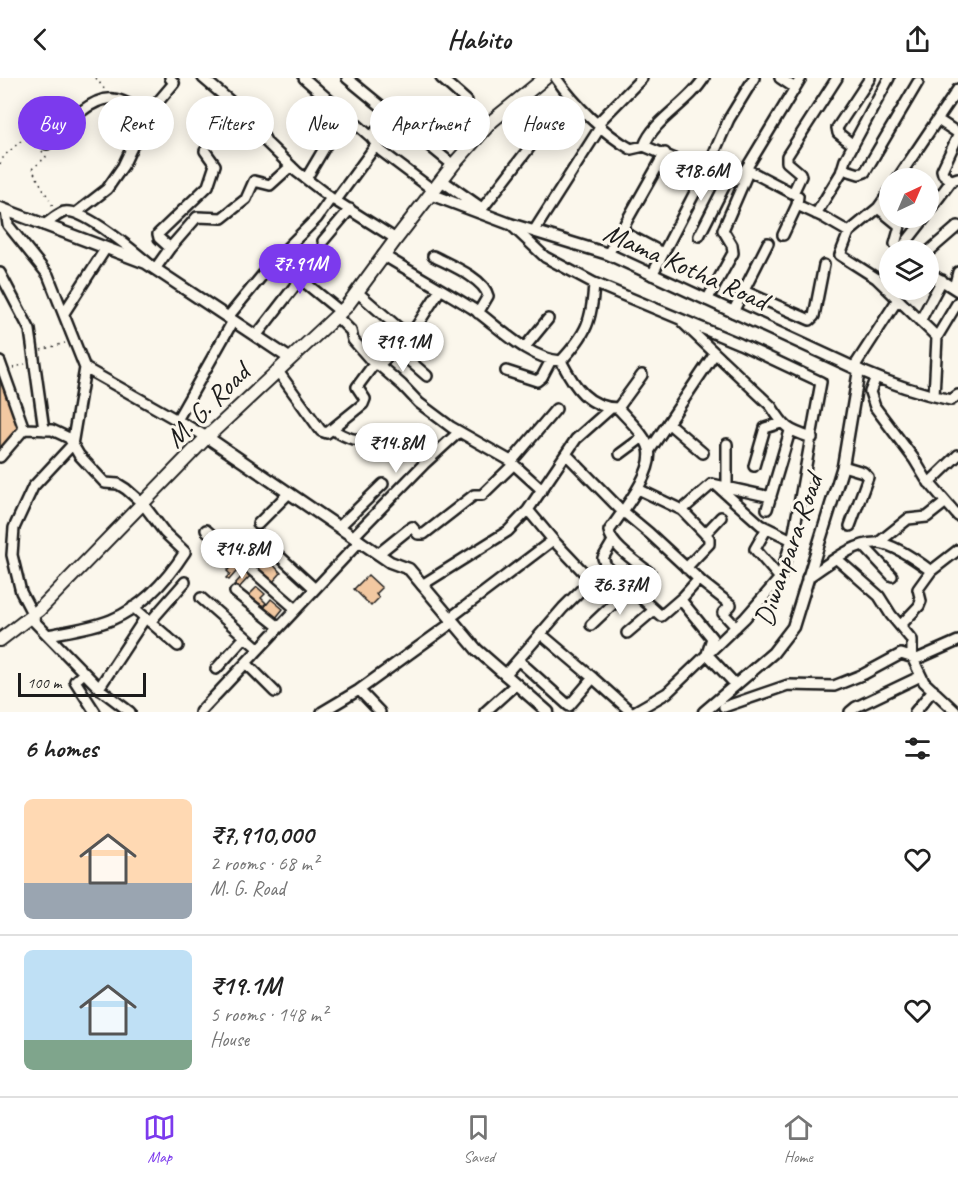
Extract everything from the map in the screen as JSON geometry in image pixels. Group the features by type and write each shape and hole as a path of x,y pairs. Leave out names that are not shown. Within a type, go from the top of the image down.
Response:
{"main road":[{"name":"M. G. Road","path":"490,123 545,78"},
{"name":"M. G. Road","path":"0,640 32,616 207,437 338,314 431,192 466,150"}],"street":[{"path":"203,78 257,124 267,143 306,179 396,239"},
{"path":"303,78 370,137"},
{"path":"347,78 370,97"},
{"path":"441,78 461,96"},
{"path":"556,78 599,125 631,149 644,146 727,181 733,181 747,169"},
{"path":"534,231 599,125 642,78"},
{"path":"644,146 648,135 696,91 704,78"},
{"path":"652,275 706,171 729,119 754,78"},
{"path":"780,78 795,88"},
{"path":"707,300 733,253 732,245 723,230 747,169 801,78"},
{"path":"794,193 801,177 800,173 787,162 787,156 837,78"},
{"path":"853,145 838,133 837,128 870,78"},
{"path":"816,214 843,169 844,159 889,78"},
{"path":"162,96 174,80"},
{"path":"843,169 859,174 865,172 918,82"},
{"path":"909,168 958,89"},
{"path":"938,120 958,134 942,170 943,174 955,180 939,199"},
{"path":"177,420 230,319 276,258 334,199 370,146"},
{"path":"76,213 107,189 131,150"},
{"path":"306,179 323,150"},
{"path":"380,150 431,192"},
{"path":"435,150 453,165"},
{"path":"486,212 528,150"},
{"path":"170,248 158,237 158,234 211,182 215,165 205,151"},
{"path":"608,254 665,153"},
{"path":"155,269 196,218 222,218 246,199 254,181 270,185 291,166"},
{"path":"747,169 798,196 797,205 783,236"},
{"name":"Mama Kotha Road","path":"441,180 486,212"},
{"path":"699,236 727,181"},
{"name":"Mama Kotha Road","path":"431,192 486,212 510,224 608,254 857,368"},
{"path":"797,205 849,232"},
{"path":"879,281 840,255 849,232 878,208 900,226 896,240"},
{"path":"323,241 350,209"},
{"path":"3,210 146,263 289,358"},
{"path":"3,210 8,225 48,275 85,368 72,445 33,487 14,528 12,555 21,592 32,616 48,635 99,688 130,712"},
{"path":"44,225 64,212 76,213 121,240 155,269"},
{"path":"510,224 545,257 594,283 740,344 821,382 792,540 780,578 736,627 667,693 633,712 541,634"},
{"path":"939,242 958,226"},
{"path":"908,240 917,228"},
{"path":"621,231 663,253"},
{"path":"734,312 768,243"},
{"path":"64,313 106,248"},
{"path":"383,255 478,313 525,347 556,361 588,399 598,406 614,408 643,437 650,450"},
{"path":"433,256 466,273 486,290 488,296 478,313"},
{"path":"276,258 301,278 338,314 351,331 353,340 376,365 402,385 419,403 459,432 512,463 542,490"},
{"path":"744,291 810,320 814,316 824,265"},
{"path":"939,278 956,289 958,272"},
{"path":"0,273 29,325 44,430"},
{"path":"256,336 301,278"},
{"path":"920,321 942,280"},
{"path":"506,371 537,381 578,343 589,325 594,283"},
{"path":"277,370 321,431 327,433 363,404 365,399 357,387 376,365 408,336 440,290"},
{"path":"357,292 408,336"},
{"path":"897,300 857,368 876,377 934,396 951,399 958,395"},
{"path":"899,300 937,337"},
{"path":"934,396 937,337 958,302"},
{"path":"676,318 771,406 782,423 790,430 812,438"},
{"path":"525,347 548,319"},
{"path":"396,349 427,376"},
{"path":"650,573 610,538 609,531 638,489 647,466 650,450 715,353"},
{"path":"2,367 24,429"},
{"path":"85,368 207,437 390,562 409,569 477,650 542,710"},
{"name":"Diwanpara Road","path":"704,712 723,706 735,684 774,653 793,627 843,466 857,368"},
{"path":"422,585 508,531 528,510 576,439 614,408 642,375"},
{"path":"876,377 870,392 875,407 929,483 957,512"},
{"path":"378,554 412,527 418,534 424,534 474,495 482,495 512,463 556,409"},
{"path":"668,423 703,453"},
{"path":"754,466 765,428 782,423"},
{"path":"24,429 52,430 69,438 72,445 105,483 118,484 142,504 165,533 185,552 174,570 161,584 133,607 108,621 48,635"},
{"path":"0,457 24,429"},
{"path":"333,429 354,440 361,440 375,433"},
{"path":"767,509 790,430"},
{"path":"200,712 315,589 356,539 424,464 459,432"},
{"path":"620,454 643,437"},
{"path":"726,444 727,487"},
{"path":"566,454 622,511 731,605 723,613 736,627"},
{"path":"929,483 958,455"},
{"path":"843,466 863,472 868,477 850,526"},
{"path":"339,527 383,484"},
{"path":"714,484 767,528 792,540"},
{"path":"682,510 714,484 771,497"},
{"path":"638,489 682,510 710,538 709,544 686,568"},
{"path":"258,524 289,493"},
{"path":"807,578 854,548 878,543 908,519 927,517 946,502"},
{"path":"528,510 591,580"},
{"path":"705,534 721,517"},
{"path":"767,528 755,549 780,578"},
{"path":"206,530 296,609"},
{"path":"322,712 359,690 553,540"},
{"path":"613,541 603,558 606,566 661,616 681,600 699,579"},
{"path":"266,543 315,589"},
{"path":"878,543 911,556 932,571"},
{"path":"864,546 892,576"},
{"path":"900,626 919,606 921,601 918,589 932,571 958,550"},
{"path":"837,559 879,596 912,640 912,657 924,682 956,712"},
{"path":"505,675 563,608 606,566"},
{"path":"99,688 148,620 185,582"},
{"path":"591,625 630,588"},
{"path":"235,592 279,627"},
{"path":"201,598 259,648"},
{"path":"681,600 712,638 707,654"},
{"path":"133,607 178,646"},
{"path":"627,633 654,610"},
{"path":"216,669 245,637"},
{"path":"723,706 788,685 834,686 864,674 901,654 916,659 958,640"},
{"path":"707,654 735,684"},
{"path":"518,660 569,706 593,678"},
{"path":"246,663 275,692"},
{"path":"84,673 75,681 93,711"},
{"path":"850,712 921,676"},
{"path":"485,712 516,684"},
{"path":"359,690 380,712"},
{"path":"915,712 933,690"}],"path":[{"path":"96,78 110,96"},
{"path":"0,164 4,156 18,144"},
{"path":"41,150 46,157 32,169 58,216"},
{"path":"2,367 75,340"}],"building":[{"path":"0,373 19,428 0,451"},
{"path":"266,557 281,573 272,583 256,569"},
{"path":"237,560 243,564 229,580 226,578 230,574 227,571"},
{"path":"246,572 250,576 238,589 234,585"},
{"path":"368,575 382,588 376,594 379,598 371,606 354,589"},
{"path":"257,587 265,594 261,598 266,603 263,606 248,596"},
{"path":"271,599 283,609 275,619 263,609"}]}
